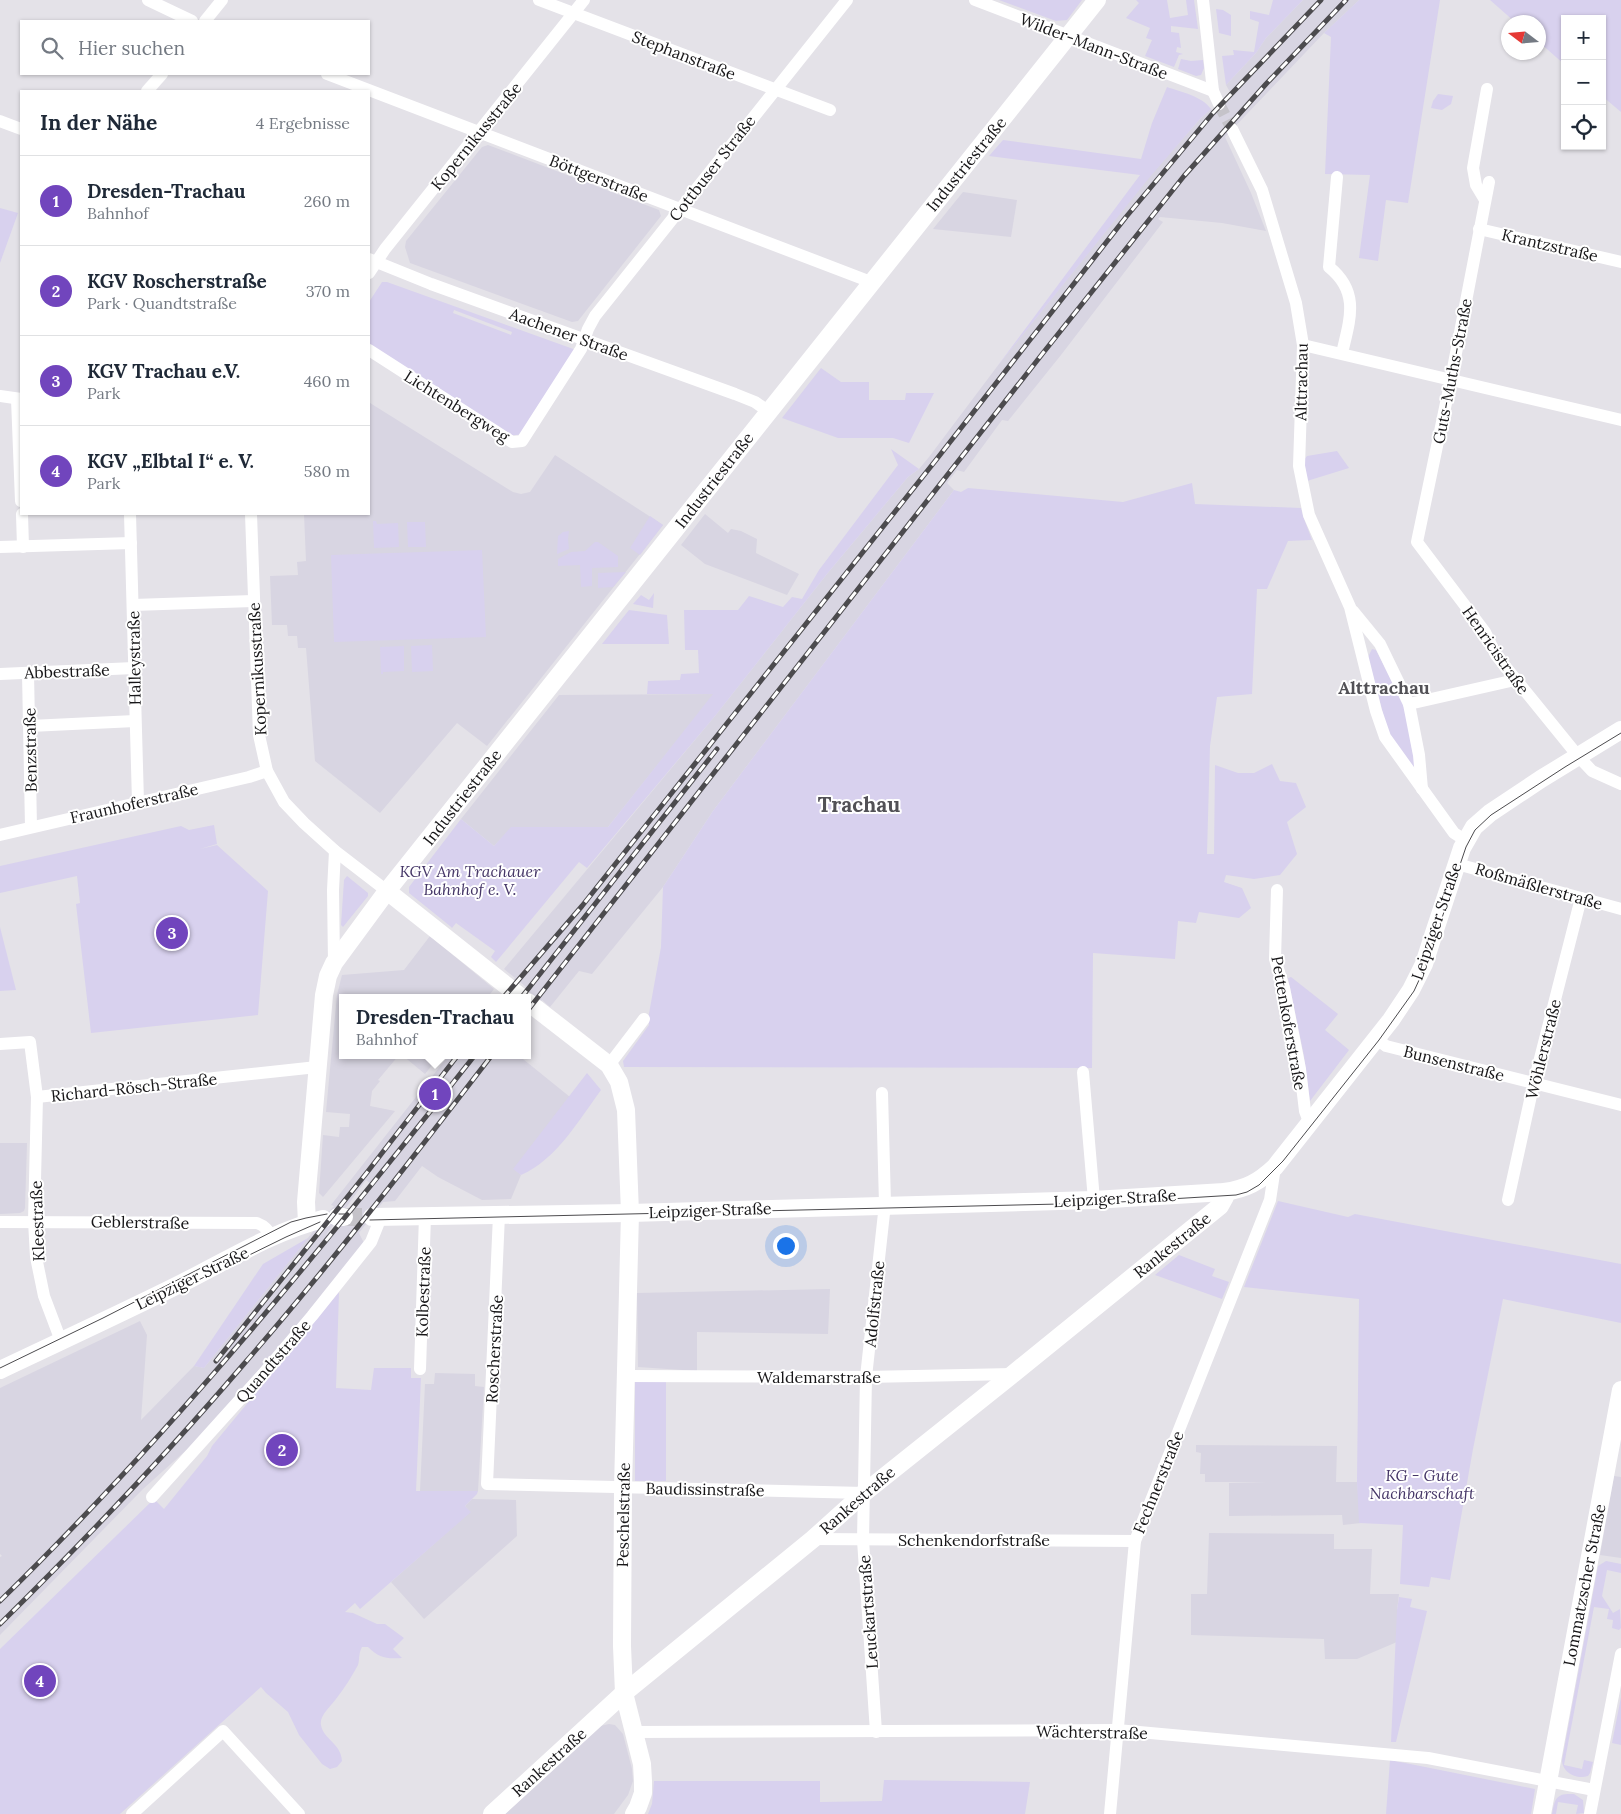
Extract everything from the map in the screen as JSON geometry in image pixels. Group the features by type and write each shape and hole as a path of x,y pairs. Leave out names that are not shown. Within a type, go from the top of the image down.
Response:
{"street":[{"path":"148,0 190,20"},
{"path":"206,20 222,0"},
{"name":"Stephanstraße","path":"539,0 830,110"},
{"name":"Kopernikusstraße","path":"372,260 479,132 584,0"},
{"name":"Cottbuser Straße","path":"584,340 595,316 774,89 847,0"},
{"name":"Wilder-Mann-Straße","path":"975,0 1213,91"},
{"name":"Industriestraße","path":"328,1219 306,1202 324,995 328,976 334,963 388,891 768,411 1097,0"},
{"path":"1203,0 1213,91 1219,104"},
{"path":"148,90 161,75"},
{"name":"Böttgerstraße","path":"330,75 369,90"},
{"path":"1485,200 1476,185 1473,168 1488,89"},
{"name":"Böttgerstraße","path":"370,90 871,282"},
{"path":"0,121 20,129"},
{"name":"Alttrachau","path":"1232,129 1262,190 1296,303 1303,345 1299,466 1309,515 1350,607 1376,710 1385,737 1454,833 1465,840"},
{"path":"1337,177 1329,267 1340,276 1346,289 1351,312 1342,353"},
{"name":"Guts-Muths-Straße","path":"1417,542 1489,182"},
{"name":"Krantzstraße","path":"1479,229 1621,262"},
{"name":"Aachener Straße","path":"372,260 431,284 742,396 768,411"},
{"name":"Lichtenbergweg","path":"370,351 512,442 518,442 522,441 544,409 581,349 584,340"},
{"path":"1303,345 1621,420"},
{"path":"0,396 19,399 20,446"},
{"path":"22,515 23,546"},
{"name":"Halleystraße","path":"130,515 138,802"},
{"name":"Kopernikusstraße","path":"251,515 259,735 267,771 284,802 304,823 336,851 388,891"},
{"name":"Henricistraße","path":"1417,542 1485,632 1496,655 1578,756 1592,771 1621,784"},
{"path":"0,547 131,543"},
{"path":"132,605 253,601"},
{"name":"Alttrachau","path":"1350,607 1380,644 1409,704 1419,755 1422,790"},
{"name":"Abbestraße","path":"0,674 134,668"},
{"name":"Benzstraße","path":"28,672 31,827"},
{"path":"1409,704 1515,680"},
{"path":"30,726 135,721"},
{"name":"Leipziger Straße","path":"376,1217 1094,1200 1224,1192 1251,1186 1276,1167 1392,1020 1412,990 1424,964 1465,840 1474,827 1490,813 1621,730"},
{"name":"Fraunhoferstraße","path":"0,835 249,777 267,771"},
{"name":"Industriestraße","path":"334,963 336,851"},
{"name":"Roßmäßlerstraße","path":"1456,864 1621,909"},
{"name":"Pettenkoferstraße","path":"1277,890 1275,959 1284,988 1300,1069 1305,1111 1310,1124"},
{"path":"388,891 517,994"},
{"name":"Wöhlerstraße","path":"1508,1200 1534,1082 1581,898"},
{"path":"531,1004 609,1066 644,1019"},
{"name":"Bunsenstraße","path":"1377,1039 1386,1046 1621,1105"},
{"name":"Richard-Rösch-Straße","path":"0,1044 30,1042 37,1097 317,1067"},
{"name":"Peschelstraße","path":"609,1066 619,1082 626,1110 630,1212 623,1488 622,1646 624,1693 642,1764 642,1793 634,1814"},
{"path":"1083,1072 1094,1200"},
{"name":"Adolfstraße","path":"864,1492 866,1377 885,1206 882,1093"},
{"name":"Kleestraße","path":"37,1097 34,1221 36,1257 44,1296 61,1341"},
{"name":"Fechnerstraße","path":"1110,1814 1116,1730 1135,1541 1270,1200 1276,1167"},
{"name":"Rankestraße","path":"492,1814 624,1693 813,1539 864,1492 1220,1206 1225,1197 1224,1192"},
{"name":"Roscherstraße","path":"487,1484 499,1215"},
{"name":"Kolbestraße","path":"420,1369 425,1216"},
{"name":"Quandtstraße","path":"152,1497 263,1374 312,1316 371,1242 376,1217"},
{"name":"Leipziger Straße","path":"0,1370 158,1295 272,1238 328,1219"},
{"name":"Geblerstraße","path":"0,1222 257,1223 263,1225 272,1238"},
{"name":"Waldemarstraße","path":"626,1376 866,1377 1013,1374"},
{"name":"Lommatzscher Straße","path":"1542,1814 1621,1390"},
{"name":"Baudissinstraße","path":"487,1484 864,1492"},
{"name":"Leuckartstraße","path":"864,1492 863,1540 876,1732"},
{"name":"Schenkendorfstraße","path":"813,1539 1135,1541"},
{"path":"1590,1814 1619,1683 1621,1654"},
{"name":"Wächterstraße","path":"634,1732 1116,1730 1428,1758 1548,1780"},
{"path":"132,1814 223,1731 299,1814"},
{"path":"1548,1780 1594,1790"}],"shaded area":[{"path":"1303,0 1359,0 1324,33 1225,137 1266,231 1222,223 1160,217 1158,219 1163,222 1061,355 1008,421 1002,420 964,472 957,470 947,483 954,490 713,811 663,887 592,974 579,971 550,1007 542,1000 531,1014 531,994 521,994 526,987 520,982 510,994 502,994 515,978 504,969 715,716 827,574 908,477 919,469 929,457 996,368 1149,177 1200,119 1211,109 1213,111 1230,92 1226,85 1256,53 1266,38"},
{"path":"488,145 659,210 661,216 578,321 572,322 410,263 405,247 406,241 482,147"},
{"path":"963,192 1017,200 1011,237 933,229"},
{"path":"370,403 513,492 521,494 530,492 555,455 663,525 487,746 457,723 380,813 315,761 306,648 298,648 297,636 288,636 287,625 272,625 270,576 298,575 297,562 306,561 304,515 370,515"},
{"path":"705,514 728,533 731,529 741,531 757,539 756,553 799,574 787,595 705,564 681,545"},
{"path":"714,694 608,827 512,827 494,846 461,819 559,695"},
{"path":"430,936 494,989 490,994 339,994 339,1059 396,1059 378,1080 380,1081 372,1091 370,1106 395,1111 323,1197 319,1193 323,1135 339,1137 340,1127 349,1127 350,1114 326,1112 337,995 342,975 404,970"},
{"path":"407,1059 437,1059 425,1074"},
{"path":"446,1059 523,1059 570,1097 514,1169 521,1175 511,1199 482,1200 438,1177 422,1166 395,1201 383,1202 359,1233 364,1243 331,1285 202,1436 143,1489 0,1635 0,1557 2,1556 0,1554 0,1388 140,1321 147,1335 141,1420 194,1366 204,1368 334,1206 331,1205","holes":["366,1180 371,1184 330,1234 326,1235"]},
{"path":"0,1143 27,1143 25,1208 20,1213 0,1214"},
{"path":"830,1289 828,1334 697,1332 697,1371 638,1367 637,1293"},
{"path":"435,1373 475,1374 475,1386 484,1387 478,1491 420,1491 425,1384 434,1384"},
{"path":"1196,1445 1337,1446 1336,1482 1357,1482 1361,1523 1343,1525 1342,1515 1229,1516 1229,1483 1267,1482 1205,1482 1205,1474 1200,1474 1201,1453 1196,1452"},
{"path":"1614,1476 1621,1477 1621,1558 1600,1555"},
{"path":"472,1499 516,1500 517,1536 424,1619 391,1582 470,1512 465,1506"},
{"path":"1209,1533 1334,1534 1334,1549 1372,1549 1370,1594 1399,1594 1397,1642 1357,1659 1325,1659 1324,1639 1191,1635 1191,1594 1207,1594"},
{"path":"615,1725 623,1734 632,1769 633,1781 628,1795 614,1814 505,1814 600,1726"}],"green space":[{"path":"999,0 1082,0 1067,20 1056,21"},
{"path":"1136,0 1167,0 1170,18 1188,15 1186,0 1194,0 1198,29 1171,26 1171,32 1179,33 1181,48 1177,47 1176,52 1183,54 1179,55 1174,67 1145,56 1152,40 1146,38 1150,28 1126,18 1139,3"},
{"path":"1273,0 1303,0 1266,38 1256,53 1226,85 1222,56 1234,55 1233,50 1254,52 1259,22 1250,19 1250,11 1269,15"},
{"path":"1359,0 1440,0 1408,203 1386,200 1378,261 1359,258 1370,175 1325,174 1331,37 1324,33"},
{"path":"1490,0 1621,0 1621,112 1606,99 1606,15 1561,15 1561,61 1546,48 1546,15 1507,15"},
{"path":"1216,9 1223,10 1231,15 1231,36 1219,33"},
{"path":"1181,59 1191,61 1203,60 1204,68 1201,75 1196,76 1178,69"},
{"path":"1167,87 1197,98 1211,109 1149,178 996,368 1140,175 989,156 1003,140 1141,159 1152,123"},
{"path":"1438,94 1453,96 1451,104 1442,110 1431,108"},
{"path":"0,208 18,213 0,263"},
{"path":"382,282 387,282 576,350 524,434 508,436 370,347 370,300","holes":["454,310 512,332 511,335 453,313"]},
{"path":"821,368 841,382 869,382 869,400 905,400 906,393 934,393 909,443 893,438 838,438 782,418"},
{"name":"KGV Am Trachauer Bahnhof e. V.","path":"891,449 919,469 908,477 827,574 715,716 587,868 579,862 496,962 491,957 495,951 456,923 452,928 409,893 409,887 461,819 494,846 511,827 608,827 713,694 647,694 648,681 680,680 681,674 699,673 698,650 685,650 684,610 738,610 749,596 783,607 792,597 802,599 819,570 898,465"},
{"path":"1337,451 1349,468 1307,481 1304,460 1307,456"},
{"path":"1192,483 1195,504 1301,508 1312,540 1288,541 1267,589 1257,589 1252,694 1217,697 1210,746 1207,854 1214,854 1215,765 1238,773 1254,773 1272,764 1280,781 1296,783 1306,807 1287,822 1297,854 1280,875 1254,879 1226,875 1224,882 1242,888 1251,908 1239,918 1199,912 1196,923 1178,921 1175,959 1093,953 1092,1068 624,1067 623,1061 649,1025 648,1019 661,947 663,887 713,811 954,490 961,492 968,488 1123,502"},
{"path":"650,516 663,525 640,555 630,548"},
{"path":"373,521 376,521 377,524 398,523 399,547 374,548"},
{"path":"407,522 425,522 426,547 408,547"},
{"path":"569,531 569,549 557,554 558,536 563,532"},
{"path":"595,542 598,542 618,556 618,567 592,568 592,586 581,587 580,565 558,566 558,559 571,552 585,551"},
{"path":"482,550 486,637 334,642 331,555"},
{"path":"626,572 613,587 598,588 598,573"},
{"path":"654,593 653,608 633,604 641,595 649,600"},
{"path":"629,610 667,615 669,644 602,644"},
{"path":"432,645 433,671 412,672 411,646"},
{"path":"404,646 404,671 383,672 381,674 380,647"},
{"path":"1372,649 1376,650 1404,705 1416,770 1389,736 1368,657"},
{"path":"214,825 217,844 200,849 217,845 268,891 258,1015 91,1033 76,904 80,903 77,876 0,893 0,866 181,826 189,830"},
{"path":"347,876 368,893 368,896 343,927 341,925 344,880"},
{"path":"0,927 16,990 0,991"},
{"path":"1291,977 1338,1014 1325,1030 1349,1050 1310,1101 1304,1056 1288,978"},
{"path":"587,1073 601,1090 556,1149 545,1160 521,1175 513,1169"},
{"name":"KG - Gute Nachbarschaft","path":"1278,1201 1348,1217 1355,1214 1621,1264 1621,1323 1503,1299 1473,1449 1450,1580 1431,1577 1429,1587 1400,1584 1403,1525 1359,1523 1357,1482 1359,1299 1244,1287"},
{"path":"308,1238 204,1368 194,1366 263,1264"},
{"path":"1179,1255 1215,1269 1212,1276 1229,1282 1222,1299 1155,1275"},
{"path":"339,1292 336,1388 371,1390 374,1368 411,1368 411,1378 421,1378 416,1491 478,1491 465,1506 471,1512 360,1609 355,1603 345,1612 353,1613 377,1624 385,1624 404,1638 393,1649 402,1658 383,1657 368,1647 362,1647 356,1669 322,1718 322,1730 339,1750 342,1761 337,1767 330,1769 322,1764 299,1735 288,1712 261,1687 120,1814 0,1814 0,1649 154,1499 164,1509 207,1456 212,1446"},
{"path":"666,1380 666,1481 635,1481 635,1381"},
{"path":"1606,1561 1621,1564 1621,1573 1607,1570 1602,1596 1613,1613 1620,1609 1621,1628 1619,1630 1612,1628 1613,1620 1607,1619 1609,1609 1594,1607 1564,1765 1582,1769 1584,1760 1593,1762 1588,1776 1579,1777 1570,1774 1564,1768 1562,1760 1598,1566"},
{"path":"1399,1597 1412,1599 1410,1607 1427,1611 1396,1742 1391,1742 1397,1610"},
{"path":"1621,1697 1621,1745 1612,1743"},
{"path":"1390,1760 1535,1789 1531,1814 1386,1814"},
{"path":"884,1780 1030,1782 1025,1814 648,1814 652,1804 654,1781 820,1781 820,1802 882,1801"},
{"path":"1563,1794 1574,1794 1583,1800 1584,1813 1576,1814 1578,1805 1558,1802 1556,1814 1552,1814 1557,1798"}],"tunnel":[{"path":"1219,104 1232,129"},
{"path":"344,1217 372,1217"}],"tram line":[{"path":"370,1220 1103,1203 1236,1195 1247,1192 1259,1185 1283,1161 1379,1040 1414,991 1426,965 1466,847 1475,830 1491,815 1621,733"},
{"path":"0,1368 291,1222 327,1214"},
{"path":"339,1214 347,1214"},
{"path":"145,1304 320,1222"}],"railway":[{"path":"506,994 582,906 1126,217 1213,113 1321,0"},
{"path":"531,1006 1184,176 1266,84 1346,0"},
{"path":"524,994 717,749"},
{"path":"216,1361 455,1059"},
{"path":"0,1601 64,1537 187,1404 362,1197 472,1059"},
{"path":"0,1624 124,1497 243,1365 339,1251 489,1059"}],"place":[{"name":"KGV Trachau e.V.","path":"172,933"},
{"name":"Dresden-Trachau","path":"435,1094"},
{"name":"KGV Roscherstraße","path":"282,1450"},
{"name":"KGV „Elbtal I“ e. V.","path":"40,1681"}],"district":[{"name":"Alttrachau","path":"1384,687"},
{"name":"Trachau","path":"859,804"}]}
